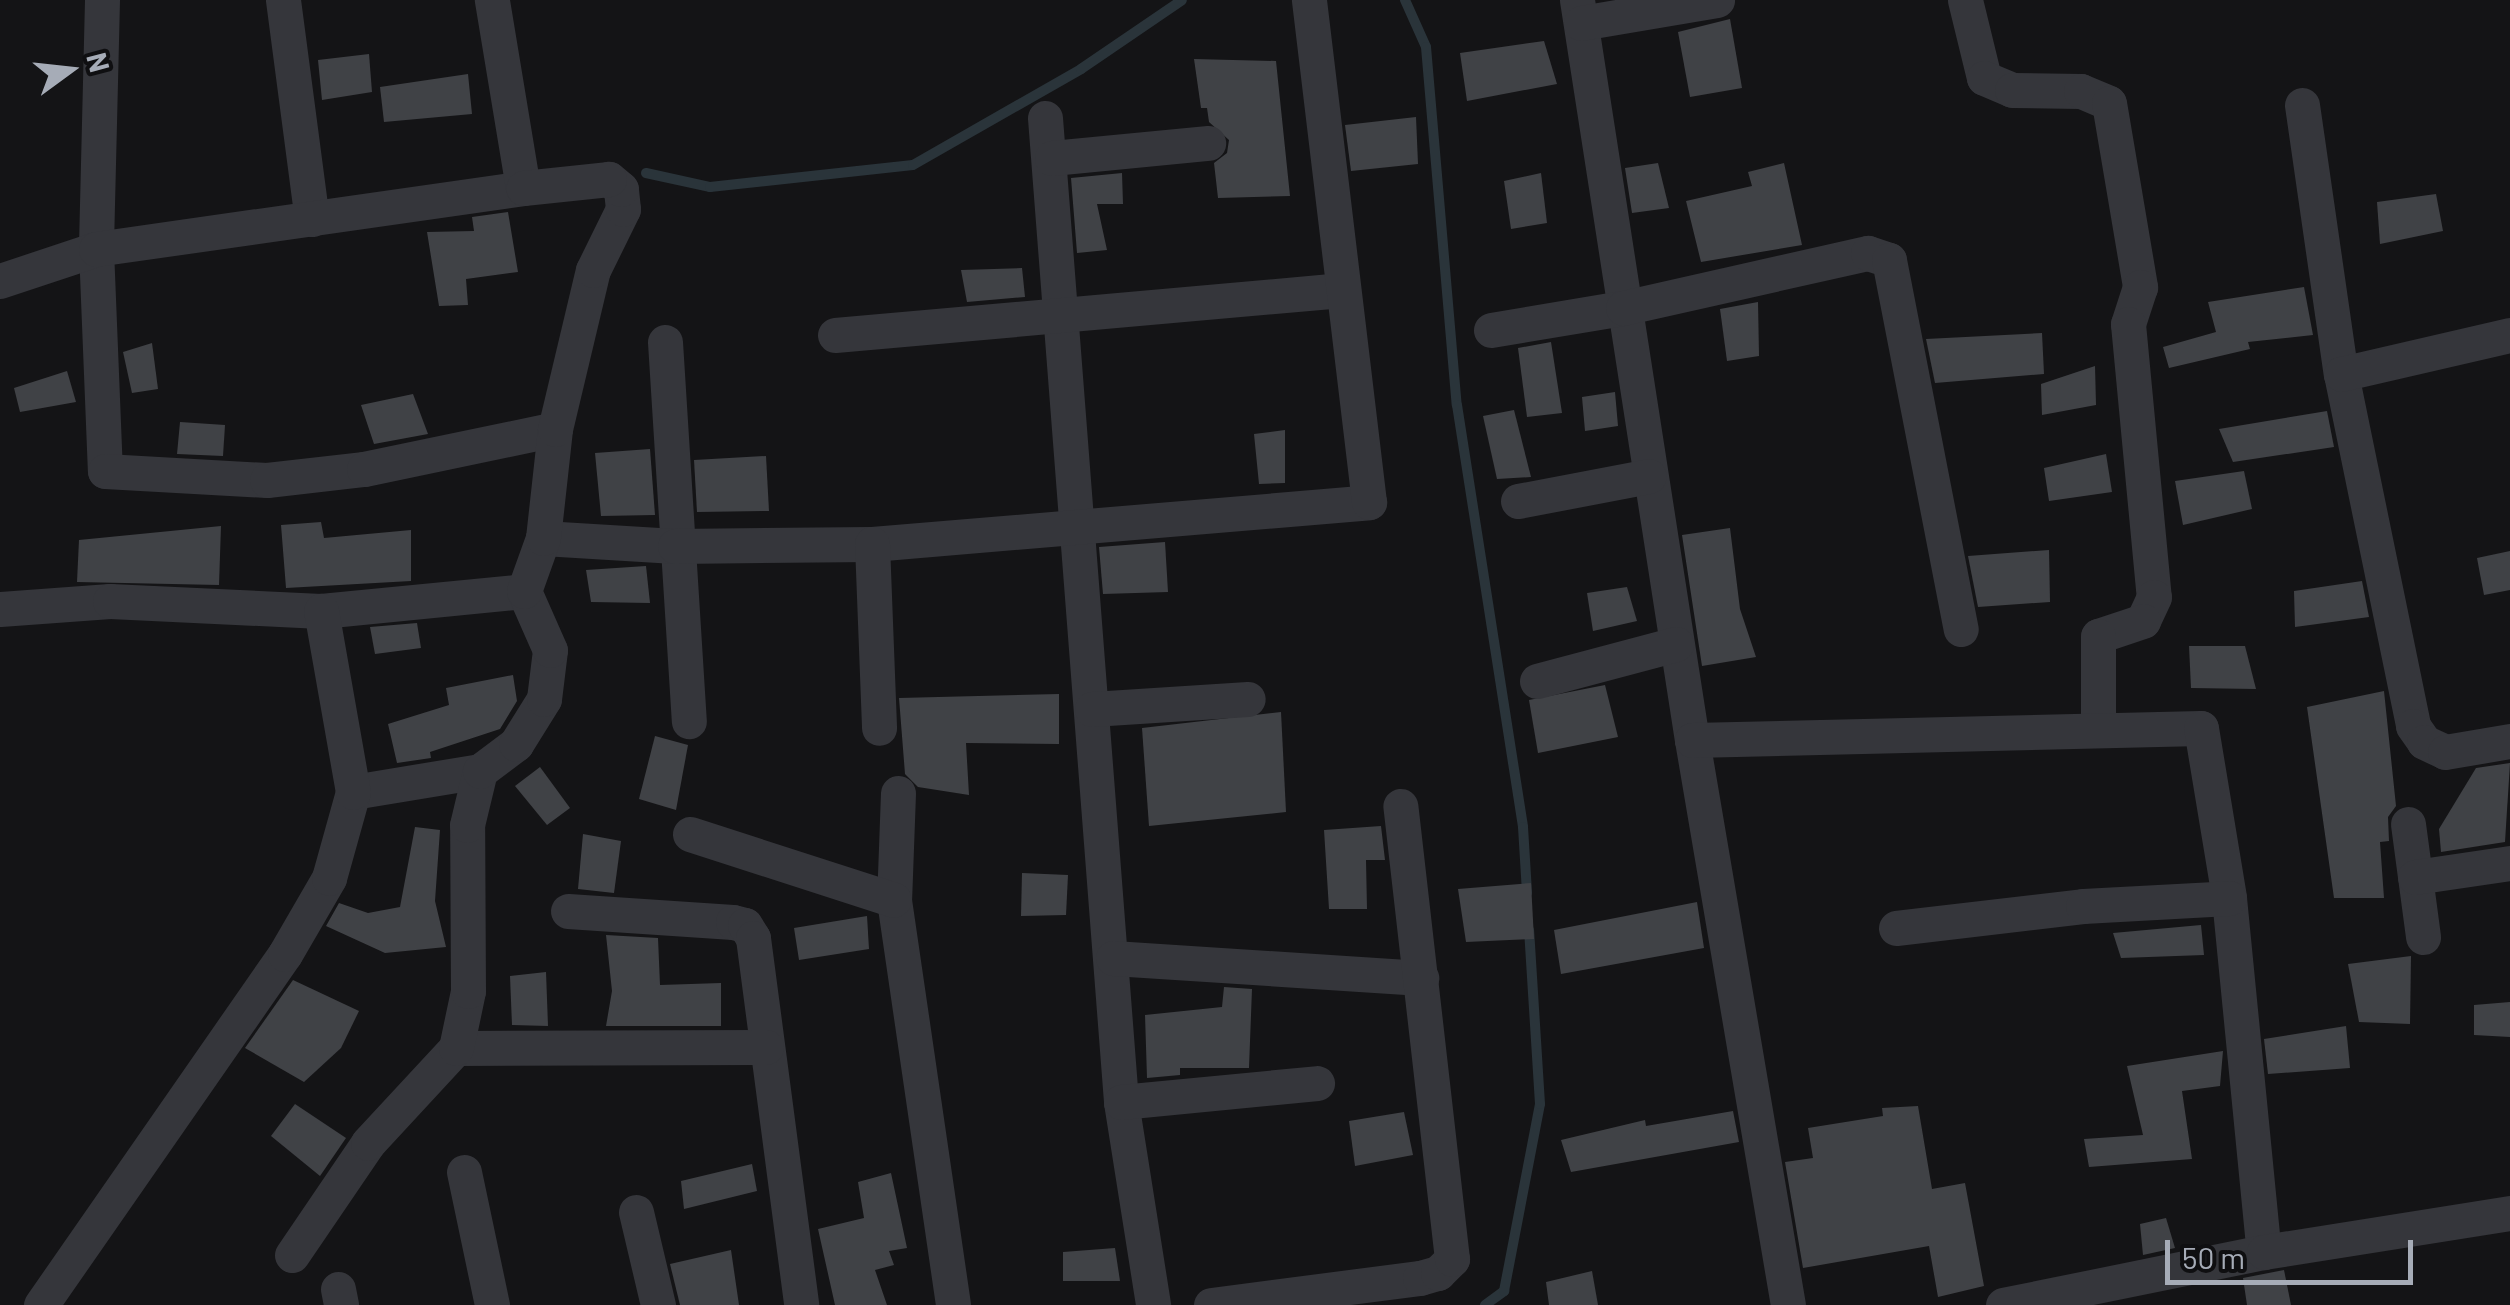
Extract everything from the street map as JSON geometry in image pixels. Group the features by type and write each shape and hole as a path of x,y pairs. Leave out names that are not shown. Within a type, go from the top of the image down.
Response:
{"street":[{"path":"102,0 96,249 104,471 268,480 364,470 556,428"},
{"path":"283,0 312,218"},
{"path":"492,0 524,188"},
{"path":"542,538 675,546 872,544 1369,502 1309,0"},
{"path":"1717,0 1579,11 1676,644 1788,1305"},
{"path":"1965,0 1984,78 2012,90 2081,91 2110,103 2140,287 2128,324 2154,597 2144,620 2098,636 2098,730"},
{"path":"2302,105 2341,374 2412,726 2424,742 2444,752 2510,741"},
{"path":"1045,118 1052,158 1121,1102 1153,1305"},
{"path":"1052,158 1208,143"},
{"path":"0,282 96,249 524,188 609,179 620,189 623,209 592,270 556,428 542,538 524,591 550,650 544,698 516,744 480,771 354,792"},
{"path":"1490,330 1623,308 1868,253 1889,260 1961,629"},
{"path":"835,335 1062,318 1342,290"},
{"path":"2341,374 2510,336"},
{"path":"666,342 688,721"},
{"path":"1518,501 1649,476"},
{"path":"872,544 879,728"},
{"path":"0,609 110,601 321,612 524,591"},
{"path":"41,1305 285,954 329,878 354,792 321,612"},
{"path":"1537,681 1676,644"},
{"path":"1092,709 1248,698"},
{"path":"1692,740 2201,728 2228,898 2264,1252"},
{"path":"292,1255 368,1143 456,1048 468,991 466,826 480,771"},
{"path":"898,793 894,900 953,1305"},
{"path":"1211,1305 1420,1278 1438,1274 1452,1259 1400,806"},
{"path":"2408,824 2424,937"},
{"path":"690,834 894,900"},
{"path":"2415,877 2510,863"},
{"path":"1896,928 2083,906 2228,898"},
{"path":"568,911 745,925 753,938 801,1305"},
{"path":"1113,958 1421,978"},
{"path":"456,1048 766,1047"},
{"path":"1121,1102 1316,1083"},
{"path":"464,1172 492,1305"},
{"path":"636,1212 658,1305"},
{"path":"2003,1305 2096,1296 2264,1252 2510,1213"}],"building":[{"path":"1730,19 1742,88 1690,97 1678,32"},
{"path":"1544,41 1557,84 1467,101 1460,53"},
{"path":"369,54 372,92 322,100 318,60"},
{"path":"1194,59 1276,61 1290,196 1218,198 1214,163 1227,153 1229,140 1209,122 1207,108 1201,108"},
{"path":"468,74 472,114 384,122 380,87"},
{"path":"1416,117 1418,164 1351,171 1345,125"},
{"path":"1658,163 1669,208 1632,213 1625,168"},
{"path":"1784,163 1802,245 1701,262 1686,201 1752,186 1748,172"},
{"path":"1122,173 1123,204 1097,204 1107,250 1077,253 1071,178"},
{"path":"1541,173 1547,223 1511,229 1504,181"},
{"path":"2436,194 2443,231 2380,244 2377,202"},
{"path":"508,212 518,272 466,279 468,305 439,306 427,232 474,231 472,217"},
{"path":"1022,268 1025,297 967,302 961,270"},
{"path":"2304,287 2313,335 2248,342 2250,349 2169,368 2163,347 2216,332 2208,302"},
{"path":"1758,302 1759,356 1727,361 1720,309"},
{"path":"2042,333 2044,374 1935,383 1926,339"},
{"path":"1551,342 1562,413 1527,417 1518,348"},
{"path":"152,343 158,389 132,393 123,352"},
{"path":"2095,366 2096,405 2042,415 2041,384"},
{"path":"67,371 76,402 20,412 14,388"},
{"path":"1615,392 1618,426 1585,431 1582,397"},
{"path":"413,394 428,434 374,444 361,405"},
{"path":"1514,410 1531,477 1497,479 1483,416"},
{"path":"2327,411 2334,447 2233,462 2219,429"},
{"path":"180,422 225,425 223,456 177,454"},
{"path":"1285,430 1285,483 1259,484 1254,434"},
{"path":"650,449 655,515 601,516 595,453"},
{"path":"2106,454 2112,492 2049,501 2044,468"},
{"path":"766,456 769,511 697,512 694,460"},
{"path":"2244,471 2252,509 2183,525 2175,481"},
{"path":"321,522 324,538 411,530 411,581 286,588 281,525"},
{"path":"221,526 219,585 77,582 79,540"},
{"path":"1730,528 1740,609 1756,657 1702,666 1682,535"},
{"path":"1165,542 1168,592 1103,594 1099,547"},
{"path":"2049,550 2050,602 1978,607 1968,556"},
{"path":"2510,551 2510,590 2484,595 2477,558"},
{"path":"646,566 650,603 591,602 586,570"},
{"path":"2362,581 2369,617 2295,627 2294,591"},
{"path":"1627,587 1637,621 1593,631 1587,593"},
{"path":"417,623 421,648 375,654 370,627"},
{"path":"2189,646 2245,646 2256,689 2191,688"},
{"path":"513,675 517,701 500,729 430,752 431,758 397,763 388,724 449,705 446,688"},
{"path":"1605,685 1618,737 1538,753 1529,700"},
{"path":"2384,691 2396,806 2388,817 2389,841 2380,842 2384,898 2334,898 2307,707"},
{"path":"1059,694 1059,744 966,743 969,795 918,787 905,774 899,698"},
{"path":"1281,712 1286,812 1149,826 1142,728"},
{"path":"655,736 688,745 676,810 639,799"},
{"path":"2510,763 2505,842 2441,852 2439,829 2476,768"},
{"path":"540,767 570,808 547,825 515,786"},
{"path":"1381,826 1385,860 1366,860 1367,909 1329,909 1324,830"},
{"path":"415,827 440,830 435,901 446,947 385,953 326,926 339,903 368,913 400,907"},
{"path":"583,834 621,841 614,893 578,889"},
{"path":"1022,873 1068,875 1066,915 1021,916"},
{"path":"1531,883 1534,939 1466,942 1458,889"},
{"path":"1697,902 1704,948 1561,974 1554,930"},
{"path":"867,916 869,949 799,960 794,928"},
{"path":"2201,925 2204,955 2121,958 2113,933"},
{"path":"606,935 658,938 660,985 721,983 721,1026 606,1026 612,991"},
{"path":"2411,956 2410,1024 2359,1022 2348,964"},
{"path":"546,972 548,1026 512,1025 510,976"},
{"path":"293,980 359,1011 341,1048 304,1082 245,1048"},
{"path":"1224,987 1252,989 1249,1068 1180,1068 1180,1075 1147,1078 1145,1015 1222,1007"},
{"path":"2510,1002 2510,1037 2474,1035 2474,1005"},
{"path":"2346,1026 2350,1068 2268,1074 2264,1039"},
{"path":"2223,1051 2220,1086 2182,1091 2192,1159 2089,1167 2084,1139 2143,1135 2127,1066"},
{"path":"295,1104 346,1138 320,1176 271,1136"},
{"path":"1918,1106 1932,1189 1965,1183 1984,1286 1938,1297 1929,1246 1803,1268 1785,1162 1813,1158 1808,1128 1883,1116 1882,1108"},
{"path":"1733,1111 1739,1142 1571,1172 1561,1140 1645,1120 1646,1126"},
{"path":"1404,1112 1413,1155 1355,1166 1349,1121"},
{"path":"752,1164 757,1191 684,1209 681,1181"},
{"path":"891,1173 907,1248 889,1251 894,1265 875,1270 887,1305 835,1305 818,1229 864,1218 858,1182"},
{"path":"2166,1218 2175,1248 2143,1255 2140,1224"},
{"path":"1115,1248 1120,1281 1063,1281 1063,1252"},
{"path":"731,1250 739,1305 680,1305 670,1264"},
{"path":"2284,1270 2291,1305 2247,1305 2243,1278"},
{"path":"1592,1271 1598,1305 1549,1305 1546,1282"}],"waterway":[{"path":"646,173 710,187 913,165 1081,69 1182,0"},
{"path":"1405,0 1426,47 1457,405 1523,827 1527,893"},
{"path":"1485,1305 1504,1291 1540,1104 1529,930"}]}
